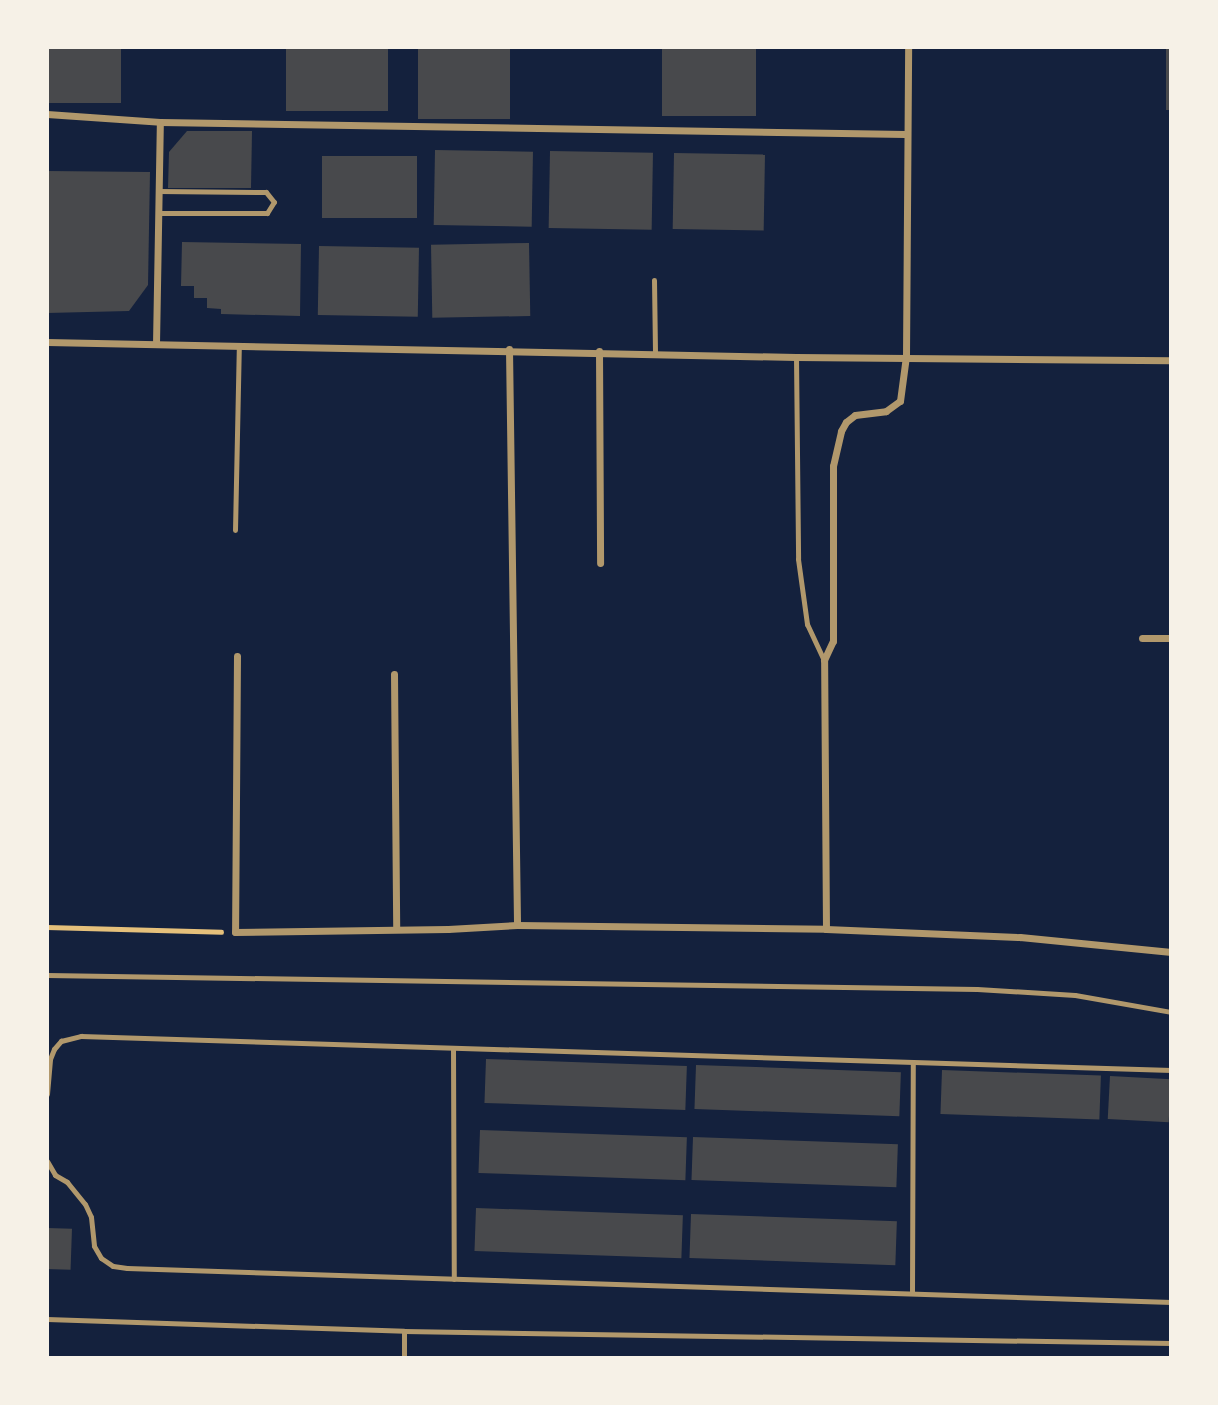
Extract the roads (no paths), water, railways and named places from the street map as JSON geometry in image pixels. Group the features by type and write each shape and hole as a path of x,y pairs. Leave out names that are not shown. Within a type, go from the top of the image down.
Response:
{"street":[{"path":"826,929 824,660 834,640 834,466 841,430 855,415 894,407 900,401 906,356 905,134 908,47"},
{"path":"47,114 160,122 905,134"},
{"path":"156,344 160,122"},
{"path":"49,341 654,354 1171,360"},
{"path":"509,349 517,925"},
{"path":"599,351 600,562"},
{"path":"1142,638 1171,638"},
{"path":"237,656 236,932 448,929 517,925 826,929 1020,937 1171,952"},
{"path":"394,674 396,928"}],"lane":[{"path":"158,191 267,192 274,202 267,214 158,213"},
{"path":"654,280 654,354"},
{"path":"236,530 239,344"},
{"path":"796,356 798,559 807,624 824,660"},
{"path":"47,975 977,989 1075,995 1171,1012"},
{"path":"47,1094 50,1059 61,1041 71,1037 1171,1070"},
{"path":"453,1048 454,1279"},
{"path":"912,1293 913,1062"},
{"path":"47,1161 55,1175 67,1182 86,1204 94,1245 101,1258 113,1266 1171,1302"},
{"path":"47,1319 404,1331 1171,1343"},
{"path":"404,1331 404,1358"}]}
